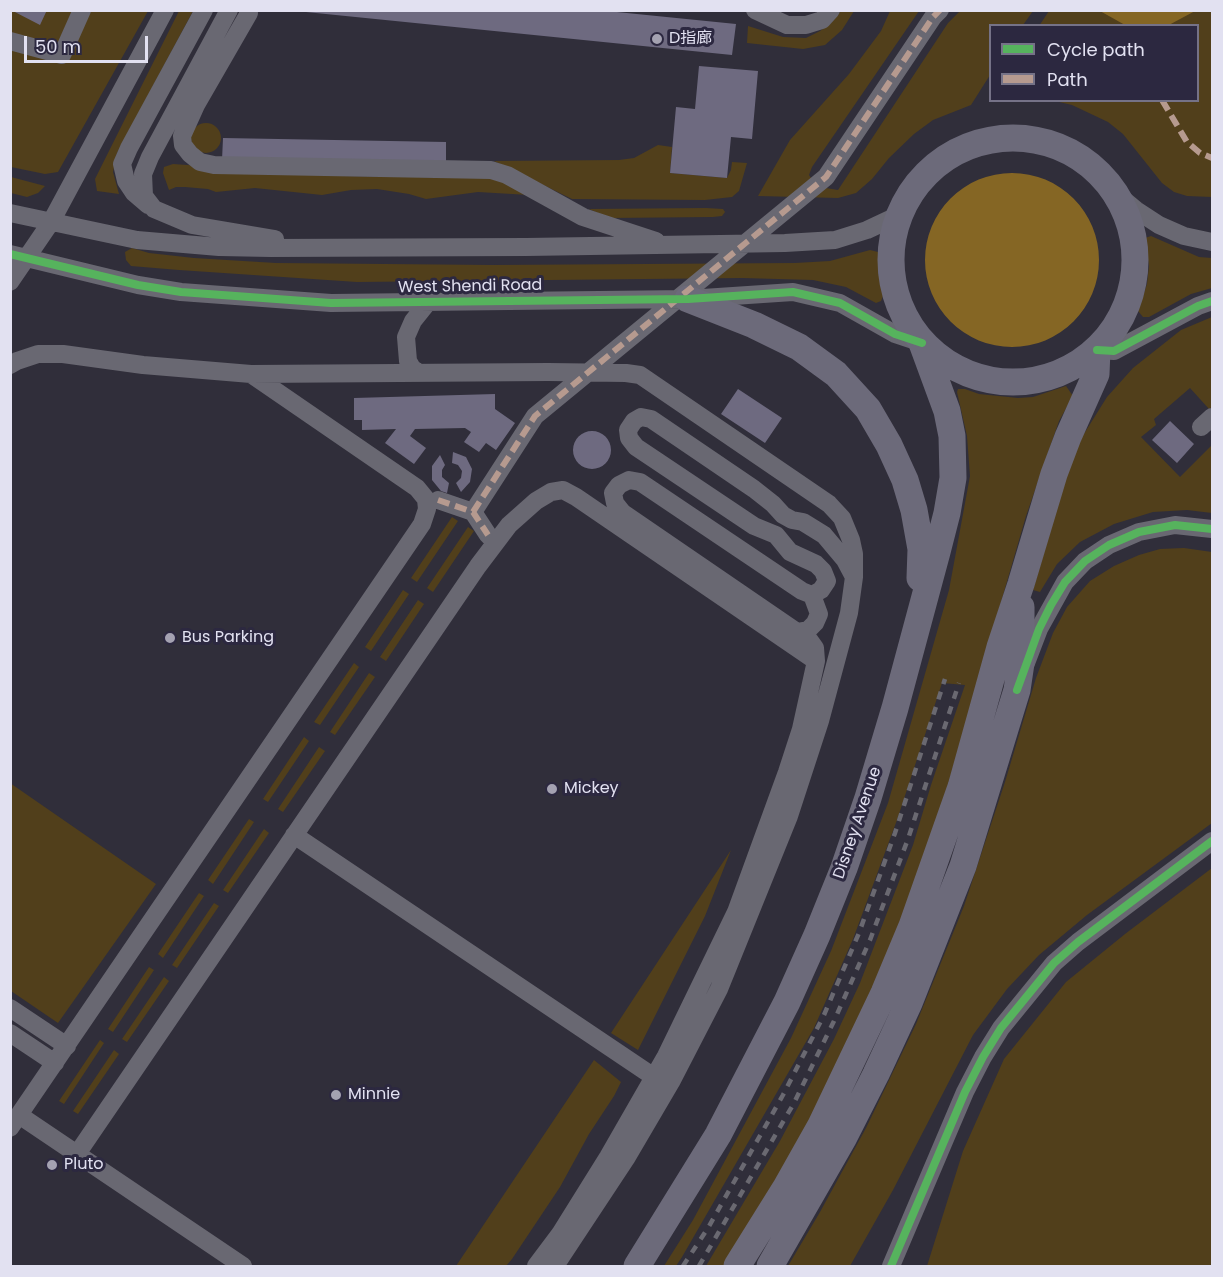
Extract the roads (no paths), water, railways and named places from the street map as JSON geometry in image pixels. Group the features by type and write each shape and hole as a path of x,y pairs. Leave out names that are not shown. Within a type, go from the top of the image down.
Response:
{"highway":[{"path":"1011,138 1035,140 1058,146 1079,157 1098,171 1113,189 1128,215 1135,243 1136,272 1130,301 1121,319 1097,350 1065,372 1028,383 989,381 953,368 922,344 906,320 894,292 891,254 893,234 899,215 910,194 925,175 937,165 964,148 987,141 1011,138"},
{"path":"688,299 754,325 799,347 836,374 868,409 889,445 905,480 914,510 921,549 920,613"},
{"name":"Disney Avenue","path":"637,1266 702,1162 787,1002 844,868 868,798 895,708 947,513 953,478 952,436 947,411 922,344"},
{"path":"738,1266 821,1125 884,993 938,856 961,787 1007,622 1021,584 1054,474 1096,374 1097,350"},
{"path":"770,1266 844,1137 909,1003 963,866 1017,690 1021,663 1021,584"}],"street":[{"path":"10,41 62,55 82,10"},
{"path":"10,282 19,256 51,222 165,10"},
{"path":"204,10 129,148 122,164 126,181 134,193 154,209 192,225 324,247"},
{"path":"154,209 144,196 143,174 229,10"},
{"path":"755,10 787,25 806,25 822,20 831,10"},
{"path":"473,512 535,416 826,177 933,17 940,10"},
{"path":"249,13 196,105 182,136 183,145 200,162 214,165 491,171 507,175 583,217 669,245"},
{"path":"1113,189 1136,210 1160,225 1184,236 1212,242"},
{"path":"10,213 137,240 219,247 785,243 835,240 867,230 899,215"},
{"name":"West Shendi Road","path":"19,256 138,285 212,295 331,303 688,299 793,292 819,296 840,303 895,334 922,344"},
{"path":"419,373 408,361 406,337 413,321 429,301"},
{"path":"1097,350 1114,351 1198,306 1212,301"},
{"path":"10,365 38,354 63,354 143,365 251,374 626,373 640,375 829,504 842,518 855,554 854,578 843,636 820,721 789,816 719,989 671,1082 632,1148 555,1266"},
{"path":"243,1266 77,1154 15,1121 422,524 427,509 426,499 417,488 251,374"},
{"path":"812,595 821,590 827,581 824,571 816,564 790,552 776,536 754,526 636,447 629,438 628,430 634,422 641,417 651,419 754,489 783,515 803,522 824,535 845,560 854,578"},
{"path":"536,1266 560,1234 654,1077 695,1000 736,912 801,729 816,655 810,641 623,513 615,503 613,493 619,485 629,480 640,482 802,591 812,595 819,614 815,623 808,630 797,632"},
{"path":"77,1154 498,537 536,501 550,492 563,490 576,497 816,655"},
{"path":"438,501 473,512 488,535"},
{"path":"1017,690 1039,629 1051,604 1065,582 1085,561 1109,544 1138,532 1175,525 1212,529"},
{"path":"816,655 843,636"},
{"path":"294,835 654,1077"},
{"path":"891,1266 965,1092 1001,1028 1054,963 1212,841"},
{"path":"10,1008 67,1046"},
{"path":"10,1033 55,1063"}],"railway":[{"path":"683,1266 708,1228 783,1095 824,1015 859,933 895,833 945,679"},
{"path":"699,1266 794,1103 834,1021 870,940 908,839 959,683"}],"place":[{"name":"D指廊","path":"657,39"},
{"name":"Bus Parking","path":"170,638"},
{"name":"Mickey","path":"552,789"},
{"name":"Minnie","path":"336,1095"},
{"name":"Pluto","path":"52,1165"}]}
